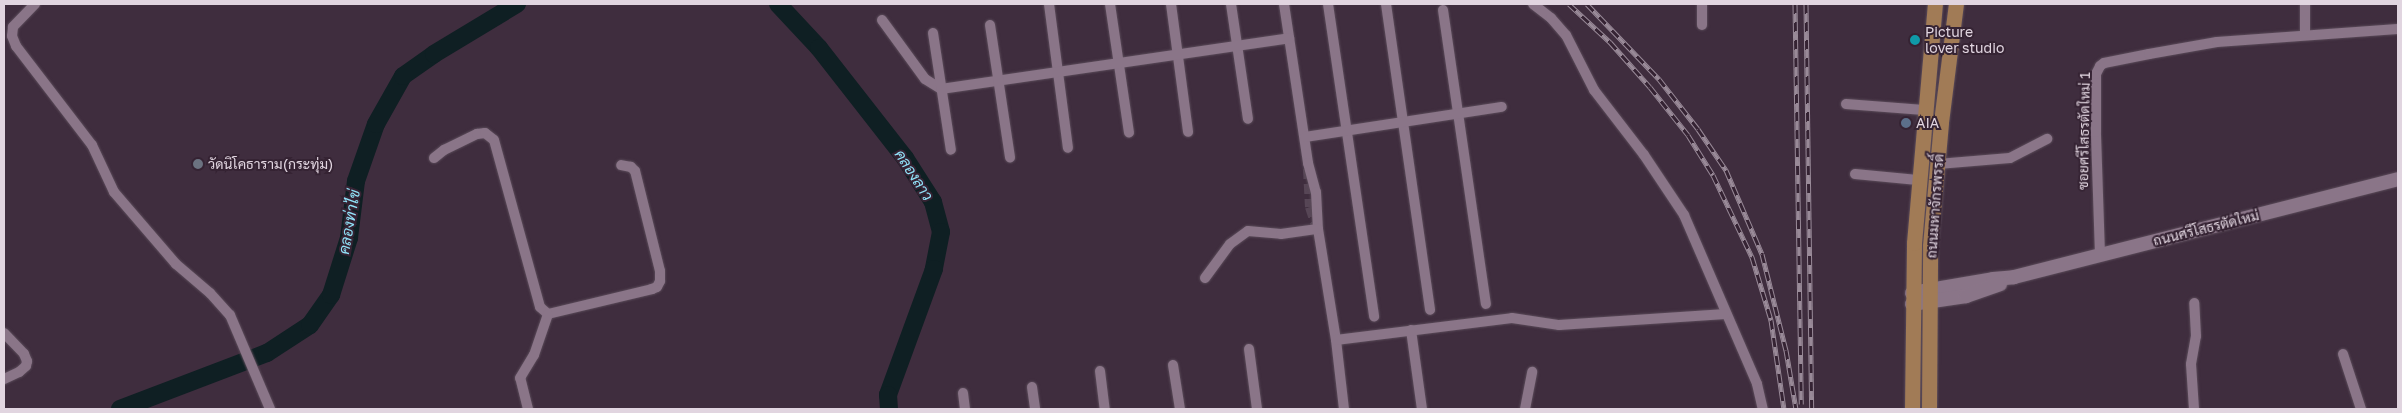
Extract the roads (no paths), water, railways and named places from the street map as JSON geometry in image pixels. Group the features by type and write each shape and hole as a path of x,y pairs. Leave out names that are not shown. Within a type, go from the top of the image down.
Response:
{"main road":[{"name":"ถนนมหาจักรพรรดิ์","path":"1912,409 1912,299 1918,180 1935,4"},
{"name":"ถนนมหาจักรพรรดิ์","path":"1929,409 1930,246 1956,4"}],"street":[{"path":"35,4 20,17 13,27 12,36 16,46 92,145 114,192 176,264 222,304 237,326 270,409"},
{"path":"1049,4 1068,148"},
{"path":"1110,4 1129,133"},
{"path":"1171,4 1188,132"},
{"path":"1231,4 1248,119"},
{"path":"1284,4 1308,163 1316,192 1318,229 1336,340 1344,409"},
{"path":"1328,4 1345,131 1374,317"},
{"path":"1386,4 1430,310"},
{"path":"1533,4 1551,18 1566,35 1594,90 1644,155 1684,215 1757,384 1762,409"},
{"path":"1702,4 1702,25"},
{"path":"2305,4 2305,35 2398,30"},
{"path":"1443,10 1486,304"},
{"path":"882,20 925,79 934,86 941,88 1289,38"},
{"path":"990,25 1010,157"},
{"path":"932,33 950,150"},
{"name":"ซอยศรีโสธรตัดใหม่ 1","path":"2100,255 2096,74 2100,66 2104,63 2218,42 2305,35"},
{"path":"1846,104 1924,110"},
{"path":"1305,137 1502,107"},
{"path":"434,158 455,144 477,134 490,135 494,140 540,306 548,314"},
{"path":"1938,164 2010,158 2047,139"},
{"path":"548,314 652,290 660,281 660,271 635,172 631,166 621,165"},
{"path":"1854,174 1918,180"},
{"name":"ถนนศรีโสธรตัดใหม่","path":"1912,299 1930,296 1966,296 2014,277 2398,179"},
{"path":"1205,278 1230,244 1248,231 1280,234 1318,229"},
{"path":"2194,303 2196,336 2191,364 2194,409"},
{"path":"528,409 520,378 534,355 548,314"},
{"path":"1336,340 1512,318 1559,325 1726,314"},
{"path":"1411,330 1422,409"},
{"path":"4,332 24,354 27,361 26,366 19,372 4,379"},
{"path":"1249,349 1258,409"},
{"path":"2343,354 2361,409"},
{"path":"1173,365 1180,409"},
{"path":"1100,371 1105,409"},
{"path":"1525,409 1532,372"},
{"path":"1032,387 1036,409"},
{"path":"963,393 965,409"}],"waterway":[{"name":"คลองท่าไข่","path":"120,409 267,353 310,325 331,295 349,238 356,181 376,124 403,76 434,54 517,4"},
{"name":"คลองลาว","path":"778,4 819,48 905,158 933,202 941,232 934,269 888,395 889,409"}],"tunnel":[{"path":"1308,169 1310,207 1316,225"}],"railway":[{"path":"1569,4 1610,42 1650,87 1688,135 1713,175 1752,257 1771,320 1784,409"},
{"path":"1587,4 1659,79 1698,129 1726,170 1762,254 1786,350 1796,409"},
{"path":"1795,4 1801,404"},
{"path":"1806,4 1812,409"}],"place":[{"name":"Picture lover studio","path":"1915,40"},
{"name":"AIA","path":"1906,123"},
{"name":"วัดนิโคธาราม(กระทุ่ม)","path":"198,164"}]}
